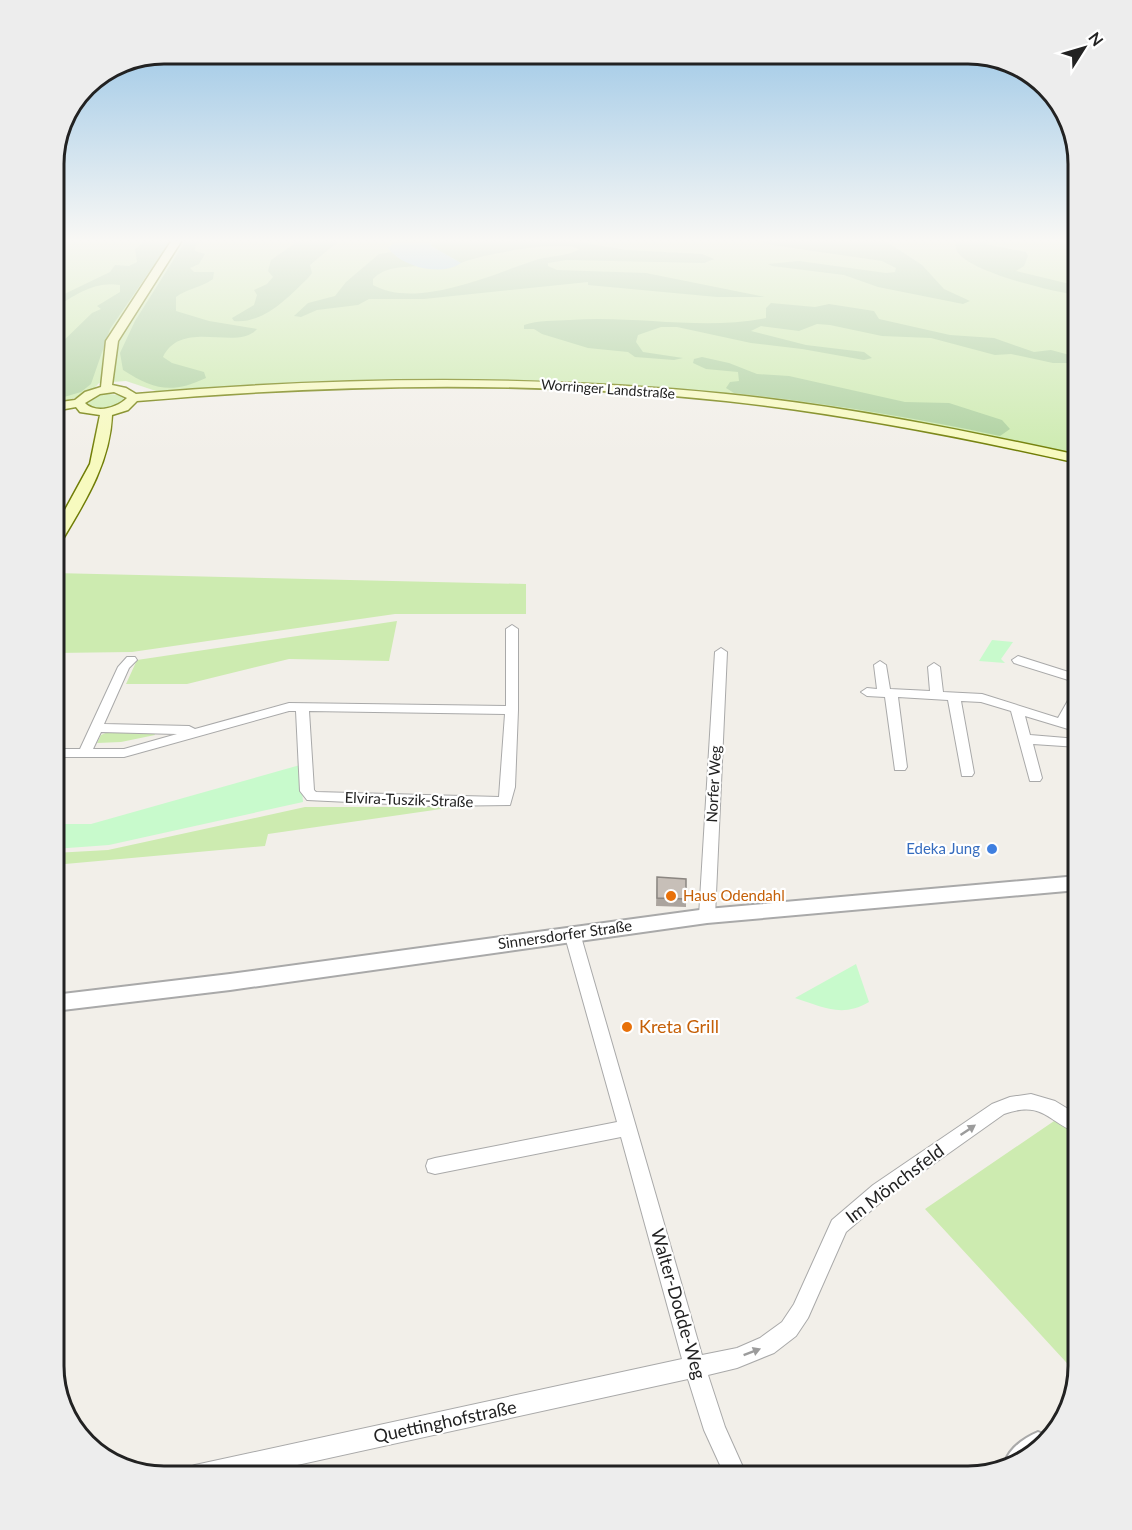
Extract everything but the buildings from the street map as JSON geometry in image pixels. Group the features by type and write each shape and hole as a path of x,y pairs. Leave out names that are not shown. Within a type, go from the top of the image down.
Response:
{"main road":[{"path":"106,390 112,341 131,311"},
{"name":"Worringer Landstraße","path":"133,398 265,387 402,382 492,382 617,388 821,410 934,428 1068,457"},
{"path":"65,405 79,403 84,396 106,390 125,391 133,398 122,408 106,412 84,410 79,403"},
{"path":"65,523 86,486 104,447 106,412"}],"street":[{"name":"Elvira-Tuszik-Straße","path":"302,708 307,791 312,797 391,799 419,804 505,802 513,710 513,629"},
{"name":"Norfer Weg","path":"707,916 721,652"},
{"path":"84,754 124,667 131,660"},
{"path":"1018,660 1068,676"},
{"path":"880,664 888,693 900,767"},
{"path":"934,668 938,696"},
{"path":"867,692 982,698 1068,725"},
{"path":"954,696 968,773"},
{"path":"65,753 124,753 289,707 513,710"},
{"path":"1017,709 1035,778"},
{"path":"1062,723 1068,712"},
{"path":"96,728 197,731"},
{"path":"1025,739 1068,742"},
{"name":"Sinnersdorfer Straße","path":"64,1002 230,982 707,916 1068,884"},
{"name":"Walter-Dodde-Weg","path":"572,933 695,1367 715,1430 731,1466"},
{"name":"Im Mönchsfeld","path":"695,1367 737,1358 767,1346 789,1329 801,1311 839,1226 880,1191 998,1110 1018,1101 1038,1102 1057,1110 1068,1118"},
{"path":"435,1166 628,1128"},
{"name":"Quettinghofstraße","path":"245,1465 695,1367"}],"green space":[{"path":"65,311 1068,311 1068,453 877,416 680,390 526,381 438,379 302,382 156,391 126,381 99,383 84,394 65,401"},
{"path":"122,311 110,329 91,384 81,392 65,397 65,339 92,313"},
{"path":"141,311 177,311 209,321 257,329 237,338 183,339 172,346 163,357 172,363 204,372 206,378 183,386 163,388 144,382 123,370 120,353"},
{"path":"243,311 269,311 245,321 234,321 232,318"},
{"path":"299,311 314,311 301,317 294,316"},
{"path":"766,311 874,311 879,319 950,335 994,338 1034,352 1051,350 1068,355 1068,363 1053,363 1011,354 995,355 931,338 882,336 817,324 799,331 761,326 751,331 806,345 864,352 872,358 864,360 751,343 677,327 661,327 638,335 636,342 643,352 683,358 674,360 635,357 628,352 588,348 542,334 534,329 524,329 524,325 547,321 619,319 718,323 766,318"},
{"path":"702,357 729,363 757,374 789,376 905,402 949,403 1002,420 1010,429 1000,436 868,411 734,393 726,388 730,382 739,381 738,372 706,369 693,363 694,359"},
{"path":"104,393 123,396 124,401 105,408 95,408 86,404"},
{"path":"65,573 526,584 526,614 395,614 132,652 65,653"},
{"path":"397,621 389,661 289,659 187,684 126,684 137,660"},
{"path":"992,640 1013,642 1001,659 1005,663 979,661"},
{"path":"108,732 154,733 155,735 121,742 97,743 101,735"},
{"path":"300,765 303,802 109,845 64,848 64,824 91,824"},
{"path":"305,807 455,807 268,834 265,846 64,864 64,852 108,850"},
{"path":"856,964 869,1002 859,1007 841,1010 795,998"},
{"path":"1057,1119 1068,1129 1068,1364 925,1209"}],"place":[{"name":"Edeka Jung","path":"992,849"},
{"name":"Haus Odendahl","path":"671,896"},
{"name":"Kreta Grill","path":"627,1027"}]}
